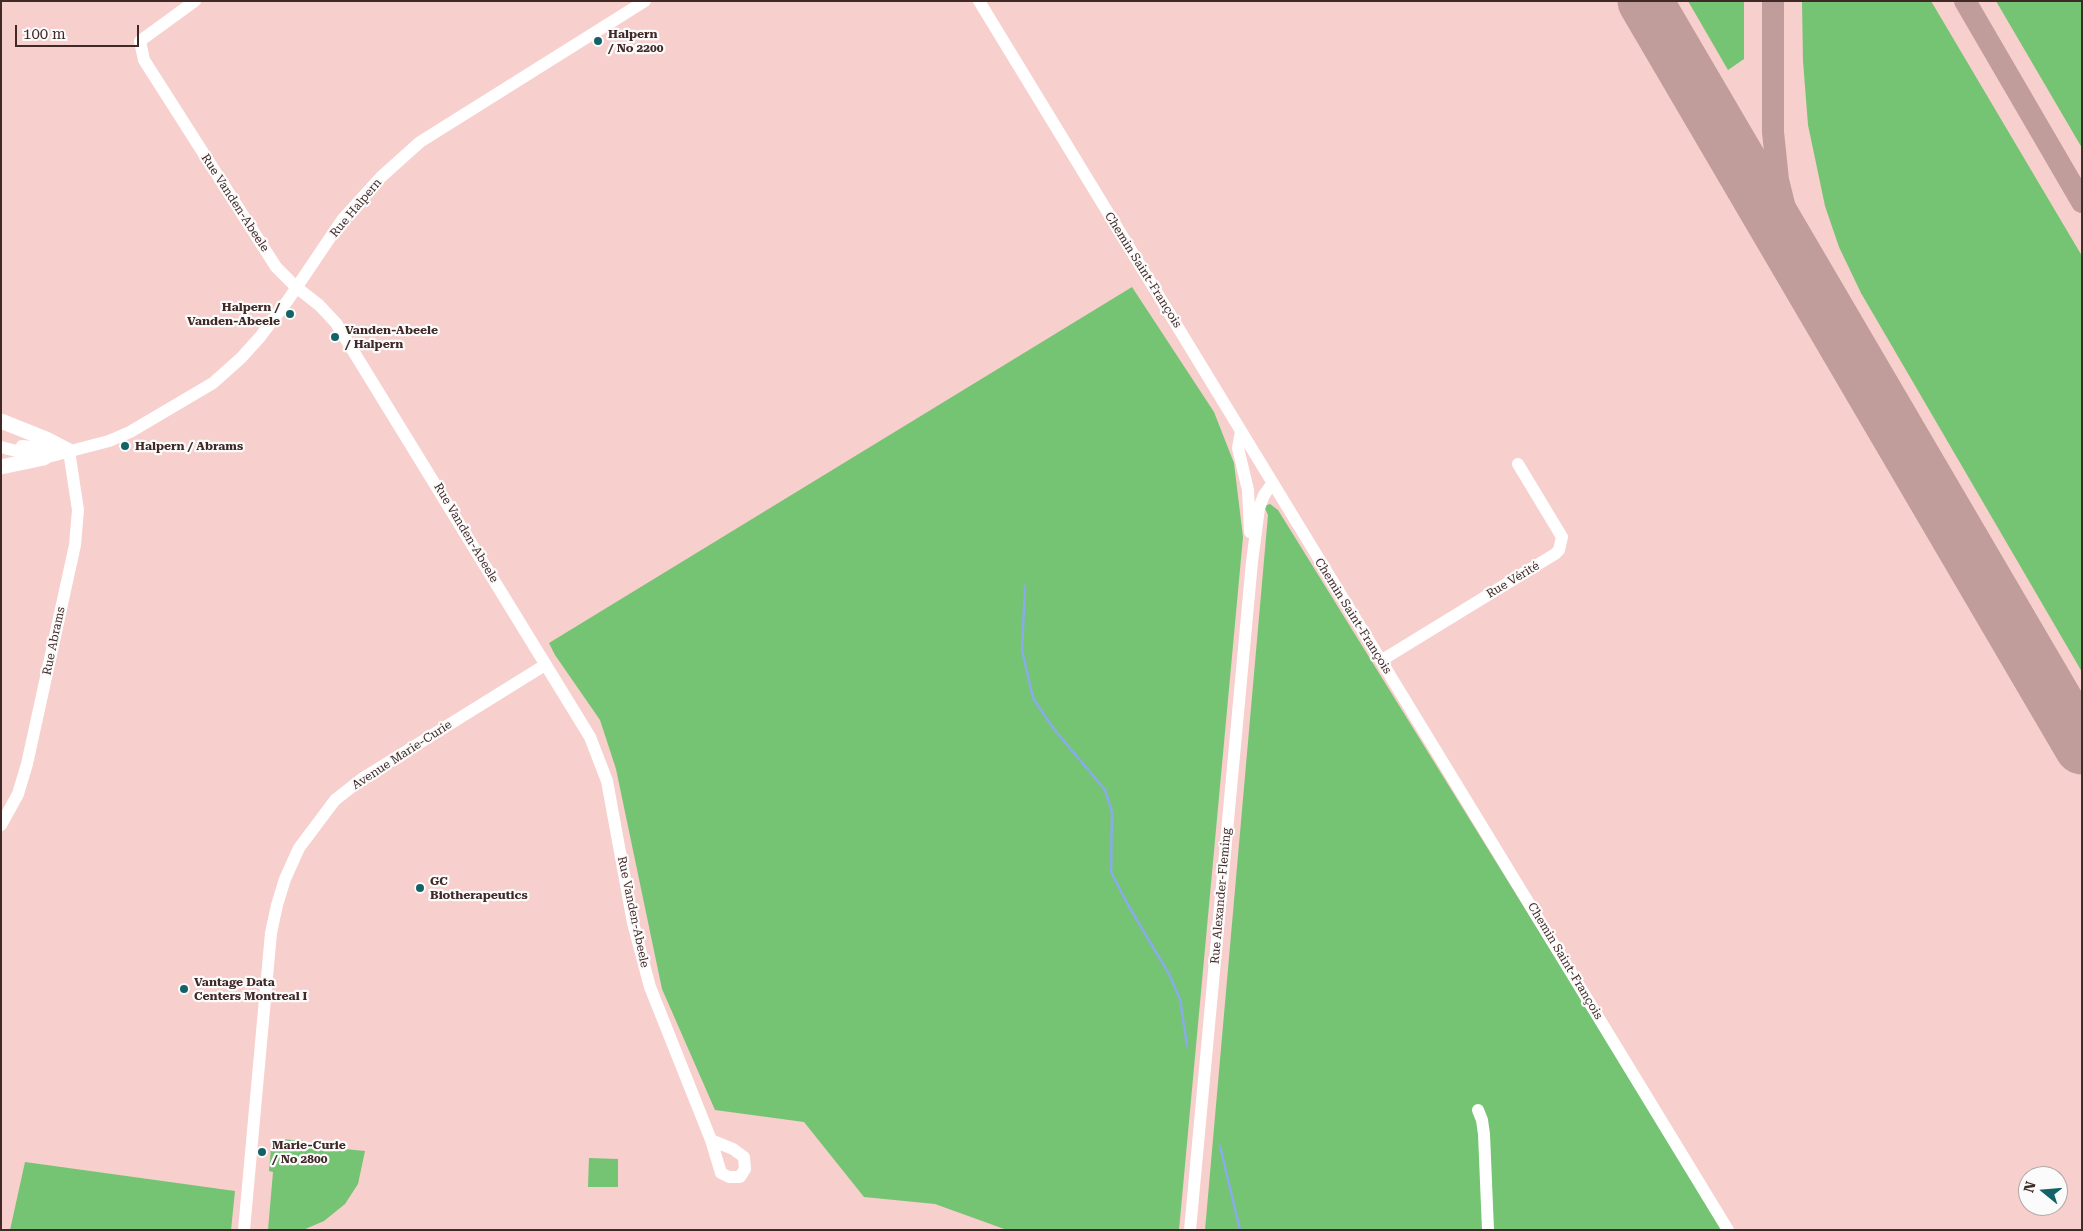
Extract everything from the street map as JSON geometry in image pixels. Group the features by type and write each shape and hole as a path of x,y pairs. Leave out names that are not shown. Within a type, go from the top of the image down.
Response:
{"main road":[{"path":"1,421 41,437 69,451"},
{"path":"1,467 44,458"}],"street":[{"name":"Rue Vanden-Abeele","path":"195,1 140,40 144,60 276,267 296,287 320,305 336,322 590,737 599,756 607,781 633,923 650,987 711,1140 721,1173 729,1178 740,1177 744,1173 746,1162 744,1157 733,1149 711,1140"},
{"name":"Rue Halpern","path":"1,447 44,458 120,437 213,383 241,358 260,337 342,220 382,177 420,142 645,1"},
{"name":"Chemin Saint-François","path":"979,1 1728,1230"},
{"name":"Rue Alexander-Fleming","path":"1241,431 1238,448 1248,490 1252,562"},
{"name":"Rue Halpern","path":"1,441 69,451"},
{"name":"Rue Abrams","path":"1,825 13,806 27,764 75,545 78,510 69,451"},
{"name":"Rue Vérité","path":"1382,660 1559,550 1562,536 1518,464"},
{"name":"Rue Alexander-Fleming","path":"1190,1230 1252,562 1259,508 1264,495 1272,484"},
{"name":"Avenue Marie-Curie","path":"244,1230 271,934 285,879 299,848 335,800 363,778 545,665"},
{"path":"1478,1110 1484,1134 1488,1230"}],"green space":[{"path":"1688,1 1744,1 1744,59 1728,70"},
{"path":"1802,1 1931,1 2082,256 2082,672 1861,293 1839,247 1825,206 1808,125 1803,61"},
{"path":"1996,1 2082,1 2082,148"},
{"path":"1132,287 1214,412 1234,463 1243,537 1179,1230 1007,1230 935,1204 864,1197 804,1122 715,1110 662,989 616,769 600,720 555,655 549,643"},
{"path":"1270,504 1278,510 1724,1230 1205,1230 1268,515 1264,506"},
{"path":"281,1139 305,1141 305,1145 365,1151 358,1184 345,1204 324,1221 303,1230 268,1230 273,1172 269,1171 271,1148"},
{"path":"589,1158 618,1159 618,1187 588,1187"},
{"path":"25,1162 235,1191 231,1230 10,1230"}],"waterway":[{"path":"1025,586 1022,650 1033,698 1053,728 1105,790 1112,812 1111,872 1128,905 1169,974 1180,999 1187,1046"},
{"path":"1220,1146 1240,1230"}],"taxiway":[{"path":"1773,1 1773,132 1778,180 1794,244 1816,293"},
{"path":"1965,1 2082,202"},
{"path":"2076,737 2082,746"}],"runway":[{"path":"1645,1 2082,747"}],"place":[{"name":"Halpern / No 2200","path":"598,41"},
{"name":"Halpern / Vanden-Abeele","path":"290,314"},
{"name":"Vanden-Abeele / Halpern","path":"335,337"},
{"name":"Halpern / Abrams","path":"125,446"},
{"name":"GC Biotherapeutics","path":"420,888"},
{"name":"Vantage Data Centers Montreal I","path":"184,989"},
{"name":"Marie-Curie / No 2800","path":"262,1152"}]}
